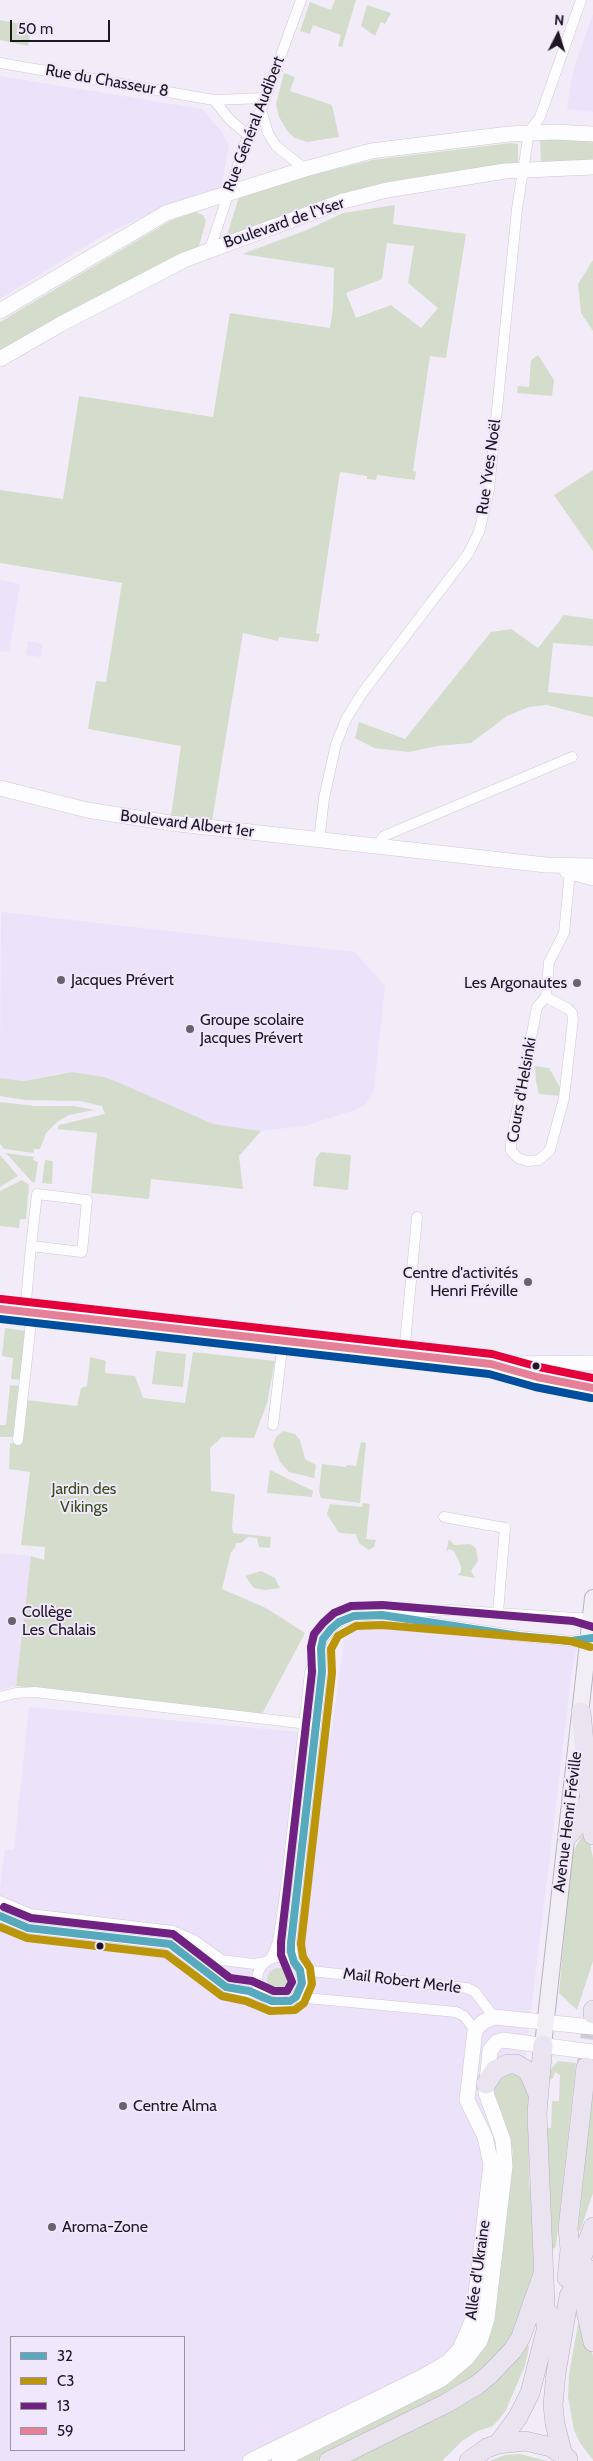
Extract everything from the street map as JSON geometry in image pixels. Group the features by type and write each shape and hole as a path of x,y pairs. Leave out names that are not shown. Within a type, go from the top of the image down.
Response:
{"highway":[{"path":"581,1712 588,1801 593,1835"},
{"path":"567,1837 580,1822 588,1801"},
{"path":"543,2045 538,2094 546,2327"},
{"path":"498,2444 518,2417 530,2393 551,2313 561,2249 568,2228 589,2059"},
{"path":"486,2084 494,2070 508,2064 516,2064 528,2071 538,2094"},
{"path":"567,2458 555,2424 553,2405 556,2373 569,2296 575,2285 581,2260 593,2227"},
{"path":"568,2228 570,2250 566,2284 569,2296"},
{"path":"586,2250 588,2261 586,2311 593,2342"},
{"path":"329,2461 445,2404 477,2385 490,2374 513,2350 521,2338 544,2272"},
{"path":"469,2461 487,2448 511,2441 538,2443 567,2458"}],"main road":[{"name":"Avenue Henri Fréville","path":"543,2045 591,1638 593,1598"}],"street":[{"name":"Rue Général Audibert","path":"210,249 248,135 265,98 301,0"},
{"path":"529,132 540,117 581,0"},
{"name":"Rue du Chasseur 8","path":"0,63 214,100 265,98"},
{"path":"214,100 230,120 248,135"},
{"path":"260,110 276,146 305,169"},
{"path":"0,311 166,213 305,169 371,151 529,132 593,134"},
{"name":"Rue Yves Noël","path":"319,841 326,789 336,744 346,719 363,692 468,554 479,532 489,490 512,258 529,132"},
{"name":"Boulevard de l'Yser","path":"0,359 60,324 165,269 210,249 348,200 387,190 524,168 593,166"},
{"path":"376,847 384,836 572,758"},
{"name":"Boulevard Albert 1er","path":"0,788 114,815 319,841 546,866 593,866"},
{"name":"Boulevard Albert 1er","path":"546,866 593,878"},
{"name":"Cours d'Helsinki","path":"546,997 568,1009 572,1013 573,1020 564,1098 551,1146 542,1158 528,1161 518,1158 511,1151 511,1142 538,1007 546,997 549,962 564,933 570,872"},
{"path":"18,1440 31,1246 37,1194 87,1200 82,1252 31,1246"},
{"path":"404,1354 417,1217"},
{"path":"0,1309 491,1364 593,1363"},
{"path":"273,1425 283,1341"},
{"path":"491,1364 537,1377 593,1388"},
{"path":"444,1517 505,1528 498,1612"},
{"path":"321,1648 322,1672 292,1944 302,1983 296,1997 290,2001 282,2003 272,2002 262,1995 258,1989 257,1979 260,1969 269,1961 278,1942 310,1672 323,1639 339,1622 354,1616 450,1610 592,1619"},
{"path":"382,1615 519,1636 571,1641 591,1638"},
{"path":"0,1698 16,1693 35,1692 316,1725"},
{"path":"0,1901 30,1914 173,1931 194,1940 222,1960 254,1964 283,1958 296,1964"},
{"path":"0,1916 28,1928 170,1944 226,1987 262,1995"},
{"name":"Mail Robert Merle","path":"296,1964 311,1971 467,1988 475,1992 494,2017"},
{"name":"Mail Robert Merle","path":"296,1997 456,2012 464,2016 475,2030"},
{"path":"475,2030 483,2022 494,2017 593,2027"},
{"name":"Allée d'Ukraine","path":"250,2461 405,2386 448,2362 460,2349 467,2336 473,2319 476,2298 491,2164 485,2137 467,2100 475,2030"},
{"name":"Allée d'Ukraine","path":"279,2461 442,2379 467,2358 480,2341 491,2299 505,2166 503,2140 487,2100 486,2084 490,2050 497,2042 503,2040 543,2045"},
{"path":"543,2045 589,2059"}],"shaded area":[{"path":"593,14 593,112 567,109 574,67"},
{"path":"0,76 202,109 221,131 229,146 221,187 176,201 104,235 0,299"},
{"path":"0,580 20,584 9,652 0,651"},
{"path":"28,641 43,644 41,657 26,655"},
{"name":"Groupe scolaire Jacques Prévert","path":"1,912 355,952 385,986 374,1089 366,1104 355,1110 304,1126 261,1131 213,1124 120,1083 61,1073 24,1081 0,1078"},
{"name":"Collège Les Chalais","path":"0,1553 31,1556 16,1686 0,1690"},
{"path":"366,1622 579,1640 573,1663 491,2333 484,2346 290,2461 0,2461 0,1888 5,1850 14,1850 29,1707 331,1735 344,1640"}],"green space":[{"path":"335,0 356,0 342,47 338,46 341,35 313,25 310,34 300,31 310,2 331,10"},
{"path":"367,5 391,13 385,24 381,22 375,36 361,26"},
{"path":"0,20 32,26 28,46 0,40"},
{"path":"284,73 295,77 290,91 332,105 339,137 307,142 295,138 288,132 279,117 276,104"},
{"path":"540,140 593,140 593,162 541,162"},
{"path":"511,143 518,144 518,164 226,238 239,197 304,177 372,160"},
{"path":"395,205 393,224 466,234 446,358 430,356 413,471 416,472 415,480 377,475 376,480 367,479 367,476 340,472 316,633 320,634 318,642 279,637 278,641 243,633 211,827 170,823 181,746 88,729 96,681 106,682 122,583 0,563 0,490 63,499 79,396 213,417 230,313 330,328 333,308 334,268 242,254 307,230 343,213","holes":["387,243 414,246 408,283 438,308 421,328 391,305 356,318 346,293 382,279"]},
{"path":"195,212 203,215 206,221 199,246 0,354 0,322 170,221"},
{"path":"593,260 593,331 581,313 578,284"},
{"path":"538,355 554,380 552,396 517,393 518,386 529,387 531,360"},
{"path":"593,470 593,551 554,495"},
{"path":"564,615 593,619 593,646 553,643 548,692 593,697 593,717 547,705 529,707 507,716 471,743 437,746 409,752 374,748 355,738 359,722 405,739 491,632 511,629 538,648"},
{"path":"535,1066 549,1068 562,1091 561,1096 539,1094"},
{"path":"72,1072 104,1077 213,1124 261,1131 239,1156 243,1189 151,1179 149,1199 91,1193 97,1133 57,1129 59,1125 105,1114 102,1106 80,1101 25,1100 0,1096 0,1078 24,1081"},
{"path":"0,1102 35,1106 73,1106 95,1110 69,1115 57,1122 46,1133 40,1149 34,1149 34,1153 4,1149 0,1144"},
{"path":"321,1152 351,1155 348,1190 313,1186 316,1158"},
{"path":"6,1153 34,1157 33,1160 38,1162 35,1182 32,1182"},
{"path":"0,1155 18,1176 0,1187"},
{"path":"45,1160 53,1161 52,1184 42,1183"},
{"path":"22,1180 29,1185 26,1219 20,1219 19,1228 0,1226 0,1191"},
{"path":"5,1328 27,1331 21,1380 11,1379 13,1358 2,1356"},
{"path":"156,1351 186,1354 183,1387 152,1384"},
{"name":"Jardin des Vikings","path":"193,1352 275,1361 267,1403 254,1438 222,1437 210,1448 211,1491 235,1494 233,1533 271,1537 270,1548 259,1547 257,1538 248,1537 241,1543 236,1543 235,1548 231,1552 222,1589 266,1608 305,1633 262,1714 16,1686 31,1556 44,1560 45,1547 21,1545 30,1472 9,1469 10,1443 22,1444 26,1400 77,1406 81,1388 87,1386 90,1357 106,1361 105,1373 135,1376 143,1398 185,1403"},
{"path":"10,1385 19,1386 15,1437 0,1437 0,1425 6,1425"},
{"path":"283,1431 295,1434 300,1440 305,1459 316,1465 314,1478 289,1472 280,1462 273,1445 276,1437"},
{"path":"361,1442 366,1443 360,1503 321,1498 319,1491 322,1464 346,1467 347,1465 356,1466"},
{"path":"270,1470 313,1491 312,1497 267,1493"},
{"path":"363,1503 370,1504 366,1539 376,1540 374,1547 369,1550 359,1543 356,1534 339,1533 327,1514 330,1504 362,1507"},
{"path":"449,1539 454,1545 470,1544 476,1548 478,1561 471,1571 475,1578 457,1575 461,1572 461,1566 454,1551 449,1549 446,1552"},
{"path":"261,1571 275,1578 280,1588 265,1590 254,1588 245,1576"},
{"path":"587,1827 593,1858 593,1961 577,2010 559,1993 572,1853"},
{"path":"279,1968 287,1972 291,1980 287,1988 279,1992 271,1988 267,1980 271,1972"},
{"path":"558,2061 576,2063 556,2247 552,2249 545,2128 551,2128 552,2101 559,2101 560,2075 555,2072 553,2078 550,2080 548,2077 551,2069"},
{"path":"505,2074 521,2075 528,2086 529,2180 537,2274 523,2321 489,2370 317,2461 290,2461 484,2346 491,2333 494,2318 513,2151 504,2119 492,2094 495,2082"},
{"path":"593,2084 593,2193 580,2231 578,2231"},
{"path":"580,2313 593,2356 593,2460 580,2443 574,2430 568,2397 569,2374"},
{"path":"527,2343 529,2347 525,2366 505,2412 493,2426 478,2431 462,2441 442,2461 338,2461"},
{"path":"520,2454 547,2461 490,2461 505,2455"}],"tunnel":[{"path":"586,2067 593,2014"}],"transit line":[{"path":"1,1299 492,1354 539,1367 593,1378"},
{"name":"59","path":"0,1309 491,1364 537,1377 593,1388"},
{"path":"0,1319 489,1374 535,1387 591,1398"},
{"name":"13","path":"4,1907 31,1918 173,1934 230,1978 252,1981 274,1991 287,1991 292,1982 281,1955 281,1942 312,1672 311,1647 314,1634 323,1623 334,1613 351,1606 382,1605 573,1621 593,1627"},
{"name":"32","path":"0,1916 28,1928 170,1944 226,1987 249,1991 272,2001 290,2001 296,1997 302,1983 300,1970 294,1962 291,1952 291,1943 322,1672 321,1648 323,1639 331,1629 339,1622 354,1616 382,1615 519,1636 571,1641 593,1638"},
{"name":"C3","path":"0,1927 27,1938 166,1954 222,1996 246,2001 270,2011 295,2010 304,2003 312,1984 310,1968 303,1957 301,1944 332,1673 331,1649 338,1636 356,1626 382,1625 570,1641 590,1647"}],"place":[{"name":"Jacques Prévert","path":"61,980"},
{"name":"Les Argonautes","path":"577,983"},
{"name":"Groupe scolaire Jacques Prévert","path":"190,1029"},
{"name":"Centre d'activités Henri Fréville","path":"528,1282"},
{"name":"Collège Les Chalais","path":"12,1621"},
{"name":"Centre Alma","path":"123,2106"},
{"name":"Aroma-Zone","path":"52,2227"}]}
